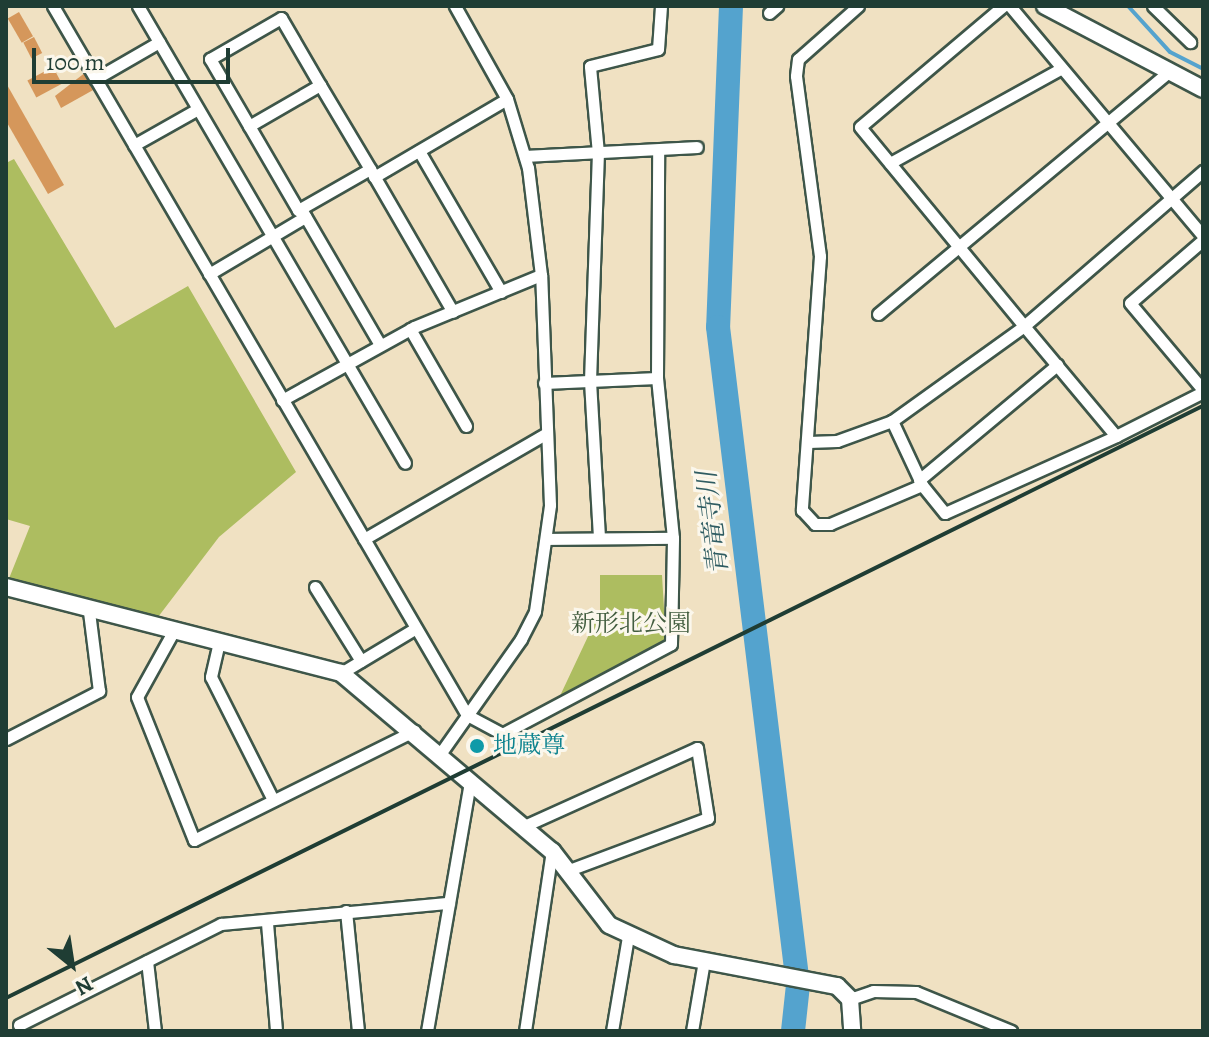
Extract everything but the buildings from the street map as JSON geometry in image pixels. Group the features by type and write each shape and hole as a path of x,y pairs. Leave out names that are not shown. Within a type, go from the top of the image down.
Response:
{"street":[{"path":"53,6 467,715 502,734 671,644 673,538 657,378 658,150"},
{"path":"138,6 405,463"},
{"path":"440,754 535,611 550,505 541,275 525,156 507,99 455,6"},
{"path":"599,537 590,381 598,153 590,66 658,49 661,6"},
{"path":"858,6 798,59 820,256 811,325 808,442 802,510 815,524 830,524 920,482 1057,365"},
{"path":"1003,6 860,127 1116,436"},
{"path":"892,421 920,482 945,513 1116,436 1203,391 1130,303 1203,238 1010,6"},
{"path":"1045,6 1203,89"},
{"path":"1159,8 1190,42"},
{"path":"380,345 210,59 281,18 453,312"},
{"path":"95,79 159,42"},
{"path":"890,163 1062,68"},
{"path":"878,314 1170,71"},
{"path":"249,126 320,85"},
{"path":"209,274 272,237 303,213 372,173 419,151 507,99"},
{"path":"134,145 198,109"},
{"path":"525,156 697,147"},
{"path":"419,151 501,292"},
{"path":"808,442 837,441 892,421 1024,326 1203,171"},
{"path":"282,400 410,329 541,275"},
{"path":"410,329 466,426"},
{"path":"544,383 657,378"},
{"path":"364,539 545,434"},
{"path":"546,539 673,538"},
{"path":"6,587 89,612 341,673 414,731 552,851 609,925 628,936 704,961 837,986 850,999 852,1031"},
{"path":"315,587 361,661"},
{"path":"6,739 99,691 89,612"},
{"path":"341,673 416,628"},
{"path":"173,632 137,697 194,840 414,731"},
{"path":"219,642 211,677 273,800"},
{"path":"522,827 697,748 708,818 569,870"},
{"path":"427,1031 470,781"},
{"path":"525,1031 552,851"},
{"path":"19,1025 221,924 267,923 346,911 449,903"},
{"path":"346,911 358,1031"},
{"path":"267,923 276,1031"},
{"path":"612,1031 628,936"},
{"path":"147,961 155,1031"},
{"path":"692,1031 704,961"},
{"path":"850,999 873,991 916,992 1011,1031"}],"green space":[{"path":"14,159 115,328 188,286 296,472 219,537 155,621 8,581 30,526 6,519 6,163"},
{"name":"新形北公園","path":"600,575 662,575 666,642 559,698 600,611"}],"waterway":[{"name":"青竜寺川","path":"731,6 718,327 798,985 793,1031"},
{"path":"1128,6 1170,52 1203,69"}],"railway":[{"path":"6,998 1203,406"}],"place":[{"name":"地蔵尊","path":"477,746"}]}
